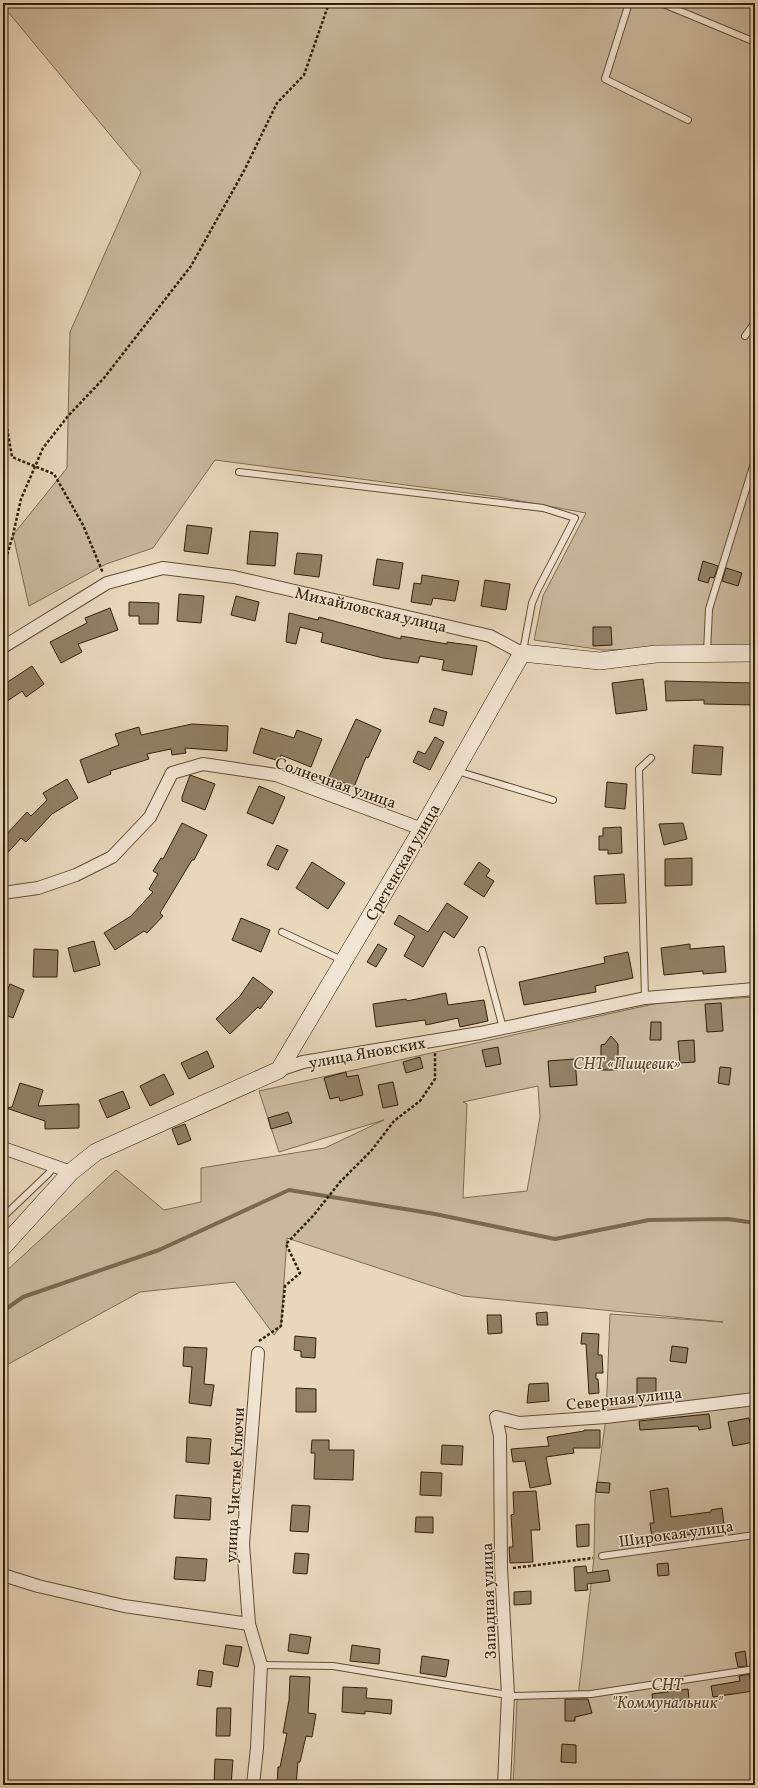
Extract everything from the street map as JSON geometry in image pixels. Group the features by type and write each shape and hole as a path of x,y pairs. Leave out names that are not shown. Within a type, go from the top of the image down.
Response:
{"street":[{"name":"Михайловская улица","path":"3,647 107,583 163,568 234,577 490,636 522,653 600,661 656,654 755,653"},
{"name":"Сретенская улица","path":"279,1070 422,829 522,653"},
{"name":"Солнечная улица","path":"3,893 38,888 76,874 112,857 150,818 172,773 203,764 276,775 422,829"},
{"name":"улица Яновских","path":"3,1247 70,1172 96,1152 279,1070 303,1062 503,1028 645,998 755,989"},
{"path":"3,1148 70,1172"},
{"name":"улица Чистые Ключи","path":"253,1785 257,1748 261,1664 249,1624 243,1544 258,1347"},
{"name":"Северная улица","path":"496,1417 519,1423 590,1418 755,1400"},
{"name":"Западная улица","path":"496,1417 500,1436 502,1568 508,1695 504,1785"},
{"path":"3,1575 38,1586 124,1606 249,1624"}],"lane":[{"path":"629,3 605,79 688,120"},
{"path":"661,3 755,42"},
{"path":"745,336 755,322"},
{"path":"707,653 710,609 755,460"},
{"path":"239,472 543,508 575,518 535,596 522,653"},
{"path":"645,998 639,769 650,758"},
{"path":"455,771 553,800"},
{"path":"282,932 344,961"},
{"path":"482,950 503,1028"},
{"path":"3,1217 49,1174 54,1166"},
{"name":"Широкая улица","path":"602,1556 755,1535"},
{"path":"261,1664 333,1666 514,1696 591,1694 755,1669"}],"path":[{"path":"3,568 13,535 21,499 43,448 68,416 104,378 191,266 245,169 277,103 304,75 329,3"},
{"path":"3,404 12,457 54,474 83,525 107,583"},
{"path":"258,1347 281,1326 285,1286 300,1272 286,1244 313,1216 340,1182 371,1151 394,1122 420,1101 435,1079 435,1040"},
{"path":"502,1568 567,1562 602,1556"}],"green space":[{"path":"3,3 755,3 755,647 603,650 534,640 543,596 586,513 498,497 215,460 153,548 106,564 29,606 13,535 67,468 70,332 141,172 3,6"},
{"path":"755,997 755,1785 513,1785 517,1699 578,1697 594,1558 595,1499 606,1417 610,1314 723,1322 463,1296 287,1238 281,1326 274,1335 235,1282 140,1292 3,1367 3,1274 116,1170 164,1210 201,1202 201,1168 325,1148 384,1120 279,1152 259,1091 658,1003","holes":["538,1086 540,1117 527,1191 463,1198 467,1104 463,1102"]}],"building":[{"path":"187,525 212,528 208,554 184,551"},
{"path":"250,531 278,533 275,566 247,564"},
{"path":"297,553 322,555 319,577 294,574"},
{"path":"377,559 403,563 399,589 373,585"},
{"path":"703,561 718,566 714,578 710,577 708,583 698,580"},
{"path":"726,568 742,573 738,586 722,581"},
{"path":"422,575 459,581 455,601 433,598 431,605 411,602 414,583 421,584"},
{"path":"485,580 510,584 506,610 481,606"},
{"path":"179,594 204,596 201,623 177,621"},
{"path":"236,596 259,602 255,621 231,615"},
{"path":"129,602 159,603 158,624 139,624 139,616 129,616"},
{"path":"110,608 118,630 78,644 82,652 61,663 50,642 87,623 85,618"},
{"path":"289,613 318,620 319,617 401,639 401,636 447,644 447,642 477,646 472,675 442,670 444,660 420,656 418,663 383,658 321,642 323,633 300,627 296,644 286,642"},
{"path":"593,627 611,627 612,645 593,646"},
{"path":"32,666 44,684 26,697 22,691 3,704 3,685"},
{"path":"643,679 647,710 616,714 612,683"},
{"path":"665,681 755,683 755,705 704,704 704,700 666,701"},
{"path":"434,708 447,712 443,726 429,722"},
{"path":"356,719 381,730 368,758 366,757 354,787 329,777"},
{"path":"192,724 228,726 227,751 185,748 186,753 172,755 171,749 147,754 149,759 110,771 111,774 88,783 80,760 119,745 115,734 139,727 141,735"},
{"path":"261,728 294,738 297,730 322,739 311,767 281,755 279,761 253,753"},
{"path":"435,737 444,742 430,770 413,762 418,751 425,754"},
{"path":"694,745 723,747 721,775 692,773"},
{"path":"190,775 215,784 205,810 182,801"},
{"path":"67,779 78,798 52,814 26,842 21,838 3,858 3,838 27,812 31,816 47,800 43,793"},
{"path":"607,782 627,784 625,809 605,807"},
{"path":"259,786 285,797 273,824 247,813"},
{"path":"182,823 207,835 194,860 192,860 160,913 163,916 147,933 144,931 115,950 104,933 131,916 153,892 149,889 158,874 153,871 161,858 163,859"},
{"path":"683,823 687,839 664,845 659,824"},
{"path":"621,827 622,853 608,854 608,850 599,850 599,836 603,836 603,828"},
{"path":"277,845 288,850 278,870 267,865"},
{"path":"692,858 692,885 665,886 665,859"},
{"path":"312,862 345,883 328,909 296,888"},
{"path":"479,862 490,870 486,876 494,881 484,897 464,884"},
{"path":"624,874 626,903 596,904 594,876"},
{"path":"447,903 468,917 454,938 444,931 423,967 404,956 415,936 394,924 399,915 428,932"},
{"path":"241,918 270,930 261,952 232,940"},
{"path":"94,941 100,965 74,972 68,948"},
{"path":"378,944 387,949 376,967 367,962"},
{"path":"690,944 690,949 724,946 726,972 703,974 703,971 664,975 661,948"},
{"path":"34,949 58,950 57,977 33,977"},
{"path":"628,952 633,978 595,986 596,992 524,1005 519,982 605,963 604,957"},
{"path":"253,977 273,992 260,1009 258,1007 230,1034 216,1019 240,996"},
{"path":"10,984 24,990 13,1018 3,1014 3,1001"},
{"path":"446,993 448,1005 484,1000 488,1021 460,1027 458,1018 426,1025 425,1020 376,1027 373,1004 406,999 407,1001"},
{"path":"721,1003 723,1031 707,1032 705,1004"},
{"path":"651,1022 661,1022 661,1040 650,1040"},
{"path":"611,1036 618,1044 618,1059 625,1063 618,1067 618,1070 601,1070 601,1045 605,1044"},
{"path":"694,1040 695,1062 680,1063 678,1041"},
{"path":"498,1047 501,1064 486,1067 482,1050"},
{"path":"207,1051 214,1067 189,1079 181,1063"},
{"path":"420,1057 423,1068 406,1073 403,1062"},
{"path":"575,1059 577,1085 550,1087 548,1061"},
{"path":"720,1067 731,1068 729,1085 718,1083"},
{"path":"346,1072 347,1077 358,1075 363,1095 340,1101 339,1097 330,1099 324,1078"},
{"path":"164,1074 174,1094 150,1106 140,1086"},
{"path":"393,1082 398,1105 383,1108 378,1085"},
{"path":"20,1083 43,1090 38,1106 79,1104 79,1128 45,1129 45,1121 6,1108 12,1107"},
{"path":"123,1091 130,1108 107,1118 99,1100"},
{"path":"288,1112 292,1123 271,1129 268,1118"},
{"path":"185,1124 191,1140 178,1145 172,1129"},
{"path":"547,1312 548,1325 537,1325 536,1313"},
{"path":"487,1315 501,1315 502,1333 488,1334"},
{"path":"582,1333 599,1334 598,1355 602,1355 603,1373 596,1373 599,1393 589,1394 586,1344 581,1344"},
{"path":"295,1336 316,1338 315,1358 301,1357 301,1351 294,1350"},
{"path":"672,1346 688,1348 686,1363 670,1361"},
{"path":"184,1347 207,1348 204,1384 214,1385 211,1406 189,1403 192,1367 183,1366"},
{"path":"637,1378 656,1378 656,1396 637,1395"},
{"path":"548,1383 549,1401 527,1403 529,1384"},
{"path":"296,1388 316,1389 316,1412 296,1412"},
{"path":"709,1414 711,1428 699,1430 698,1426 640,1430 639,1421"},
{"path":"749,1418 754,1442 733,1446 728,1422"},
{"path":"584,1430 600,1430 600,1448 573,1448 574,1453 546,1457 551,1484 530,1488 525,1461 513,1462 511,1449 549,1446 547,1437"},
{"path":"187,1437 211,1439 209,1464 186,1462"},
{"path":"312,1440 329,1440 329,1450 354,1450 353,1480 314,1479 315,1453 311,1453"},
{"path":"442,1445 463,1446 462,1465 441,1464"},
{"path":"421,1472 442,1473 441,1496 420,1495"},
{"path":"597,1482 610,1483 609,1493 596,1492"},
{"path":"668,1488 671,1517 711,1512 711,1510 722,1508 724,1525 702,1528 703,1533 652,1539 650,1523 654,1523 650,1491"},
{"path":"536,1491 540,1530 531,1530 533,1562 510,1563 509,1547 513,1547 511,1515 514,1514 513,1492"},
{"path":"176,1495 211,1498 210,1520 174,1518"},
{"path":"292,1505 310,1506 308,1532 290,1531"},
{"path":"416,1517 433,1517 433,1533 415,1532"},
{"path":"589,1524 589,1546 577,1547 576,1525"},
{"path":"295,1553 309,1554 307,1574 293,1573"},
{"path":"176,1557 207,1559 205,1581 174,1579"},
{"path":"668,1563 669,1575 658,1576 657,1564"},
{"path":"586,1566 587,1573 608,1570 610,1581 587,1584 588,1590 575,1591 574,1567"},
{"path":"531,1591 531,1604 514,1605 514,1592"},
{"path":"290,1634 311,1637 308,1654 288,1651"},
{"path":"226,1645 242,1647 238,1667 223,1664"},
{"path":"352,1645 380,1649 379,1664 350,1661"},
{"path":"745,1651 747,1666 738,1667 735,1653"},
{"path":"422,1656 449,1660 446,1677 420,1673"},
{"path":"199,1670 213,1672 211,1687 197,1685"},
{"path":"749,1674 753,1691 713,1697 711,1686 740,1681 739,1676"},
{"path":"290,1676 310,1677 308,1713 316,1714 312,1737 306,1736 300,1762 298,1762 296,1785 277,1785 278,1767 280,1767 287,1733 283,1733 289,1700"},
{"path":"343,1687 367,1688 366,1698 392,1700 391,1714 365,1711 365,1714 342,1712"},
{"path":"688,1689 689,1700 653,1702 652,1694"},
{"path":"565,1699 588,1699 592,1713 575,1717 575,1721 565,1721"},
{"path":"217,1708 231,1708 230,1736 216,1736"},
{"path":"562,1744 576,1745 576,1763 561,1762"},
{"path":"215,1759 233,1760 231,1785 214,1785"}],"waterway":[{"path":"3,1311 23,1297 159,1250 289,1190 435,1214 555,1239 649,1220 728,1219 755,1223"}],"park label":[{"name":"СНТ «Пищевик»","path":"627,1063"},
{"name":"СНТ \"Коммунальник\"","path":"667,1693"}]}
